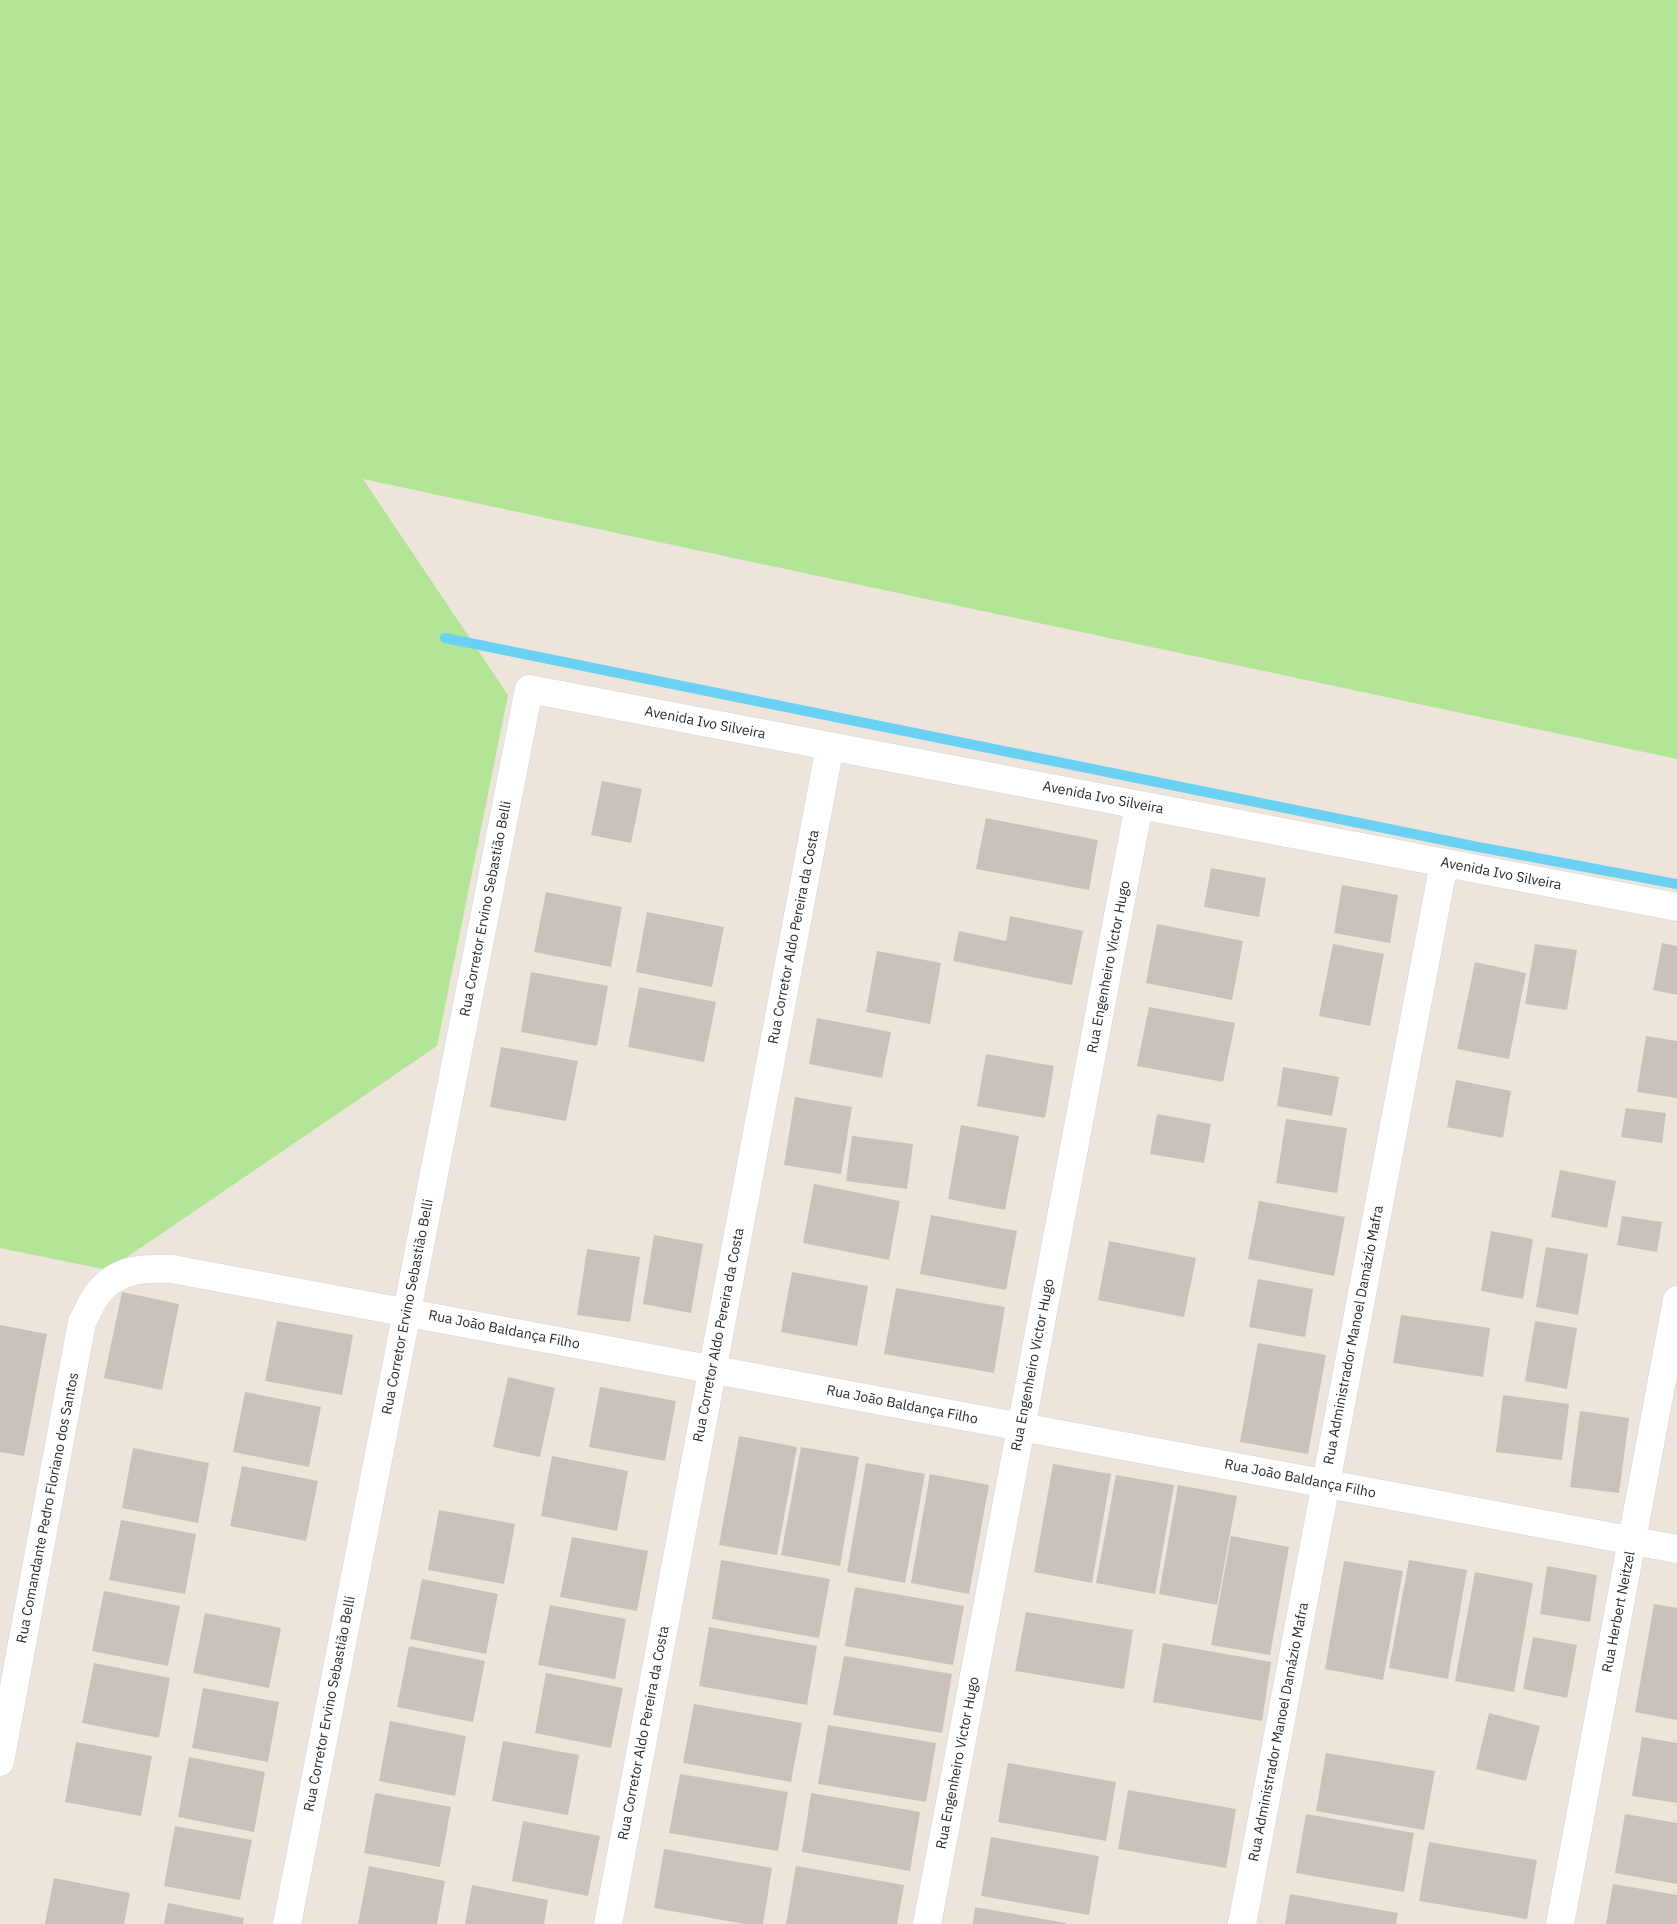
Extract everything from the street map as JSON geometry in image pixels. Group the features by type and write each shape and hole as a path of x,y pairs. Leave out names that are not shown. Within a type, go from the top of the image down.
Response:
{"street":[{"name":"Avenida Ivo Silveira","path":"529,690 1677,907"},
{"name":"Rua Corretor Ervino Sebastião Belli","path":"287,1924 529,690"},
{"name":"Rua Corretor Aldo Pereira da Costa","path":"608,1924 830,746"},
{"name":"Rua Engenheiro Victor Hugo","path":"927,1924 1139,805"},
{"name":"Rua Administrador Manoel Damázio Mafra","path":"1242,1924 1444,863"},
{"name":"Rua João Baldança Filho","path":"126,1271 149,1268 172,1269 1677,1549"},
{"name":"Rua Comandante Pedro Floriano dos Santos","path":"0,1762 82,1322 100,1290 126,1271"},
{"name":"Rua Herbert Neitzel","path":"1560,1924 1677,1300"}],"green space":[{"path":"0,0 1677,0 1677,759 363,479 508,695 437,1046 108,1270 0,1248"}],"building":[{"path":"602,781 642,789 631,843 591,835"},
{"path":"986,818 1098,840 1089,890 976,869"},
{"path":"1211,868 1266,878 1259,917 1204,907"},
{"path":"1342,885 1398,895 1390,943 1334,933"},
{"path":"546,892 622,907 611,967 534,952"},
{"path":"647,912 724,927 712,987 636,972"},
{"path":"1010,916 1083,931 1072,985 953,961 959,931 1006,941"},
{"path":"1157,924 1243,941 1232,1000 1146,983"},
{"path":"1662,943 1677,946 1677,995 1653,990"},
{"path":"1333,944 1384,954 1370,1026 1319,1016"},
{"path":"1535,944 1577,950 1567,1010 1525,1004"},
{"path":"877,951 941,963 930,1024 866,1012"},
{"path":"1475,962 1526,973 1509,1059 1457,1049"},
{"path":"531,972 608,986 597,1046 521,1032"},
{"path":"639,987 716,1002 704,1062 628,1047"},
{"path":"1149,1007 1235,1023 1223,1082 1137,1066"},
{"path":"817,1018 891,1032 882,1078 809,1064"},
{"path":"1646,1036 1677,1041 1677,1098 1637,1092"},
{"path":"501,1047 578,1061 566,1121 490,1107"},
{"path":"986,1054 1054,1066 1045,1118 977,1106"},
{"path":"1283,1067 1339,1077 1332,1116 1277,1106"},
{"path":"1456,1080 1511,1091 1503,1138 1447,1127"},
{"path":"795,1097 852,1107 841,1174 784,1165"},
{"path":"1626,1108 1666,1113 1662,1143 1621,1137"},
{"path":"1157,1114 1211,1124 1204,1163 1150,1154"},
{"path":"1286,1119 1347,1128 1337,1193 1276,1183"},
{"path":"961,1125 1019,1136 1005,1210 948,1199"},
{"path":"852,1136 913,1144 907,1189 846,1181"},
{"path":"1560,1170 1616,1181 1607,1228 1551,1217"},
{"path":"814,1184 900,1201 889,1260 803,1243"},
{"path":"1259,1201 1345,1217 1334,1276 1248,1259"},
{"path":"931,1215 1017,1231 1006,1290 920,1274"},
{"path":"1622,1216 1662,1222 1657,1252 1617,1245"},
{"path":"1491,1231 1533,1239 1523,1299 1481,1291"},
{"path":"654,1235 703,1244 691,1313 643,1304"},
{"path":"1109,1241 1196,1258 1184,1317 1098,1300"},
{"path":"1546,1247 1588,1254 1578,1315 1536,1307"},
{"path":"587,1249 640,1257 630,1322 577,1315"},
{"path":"792,1272 868,1286 857,1346 781,1332"},
{"path":"1258,1279 1313,1289 1305,1337 1249,1327"},
{"path":"896,1288 1005,1307 994,1373 884,1354"},
{"path":"122,1292 179,1304 162,1390 104,1378"},
{"path":"1401,1315 1490,1328 1483,1377 1393,1363"},
{"path":"277,1321 353,1335 342,1395 265,1381"},
{"path":"1535,1321 1577,1328 1567,1389 1525,1381"},
{"path":"0,1325 47,1334 24,1456 0,1452"},
{"path":"1258,1343 1326,1355 1308,1454 1240,1442"},
{"path":"508,1377 555,1388 540,1457 493,1447"},
{"path":"600,1387 676,1401 665,1461 589,1447"},
{"path":"245,1392 321,1407 309,1467 233,1452"},
{"path":"1503,1395 1569,1404 1562,1460 1496,1452"},
{"path":"1580,1411 1629,1418 1619,1493 1570,1487"},
{"path":"739,1436 797,1447 777,1555 719,1545"},
{"path":"801,1447 859,1457 840,1566 781,1555"},
{"path":"133,1448 209,1463 198,1523 122,1508"},
{"path":"552,1456 628,1471 617,1531 541,1516"},
{"path":"866,1463 925,1474 905,1583 847,1572"},
{"path":"1053,1464 1111,1474 1092,1583 1034,1572"},
{"path":"242,1466 318,1481 306,1541 230,1526"},
{"path":"930,1474 989,1485 969,1594 911,1583"},
{"path":"1116,1475 1174,1485 1155,1594 1096,1583"},
{"path":"1178,1485 1237,1496 1217,1605 1159,1594"},
{"path":"439,1510 515,1524 504,1584 428,1570"},
{"path":"121,1520 196,1534 185,1594 109,1580"},
{"path":"1231,1536 1289,1547 1270,1655 1211,1645"},
{"path":"572,1537 648,1551 637,1611 560,1597"},
{"path":"721,1560 830,1579 819,1638 712,1619"},
{"path":"1409,1560 1467,1570 1448,1679 1389,1668"},
{"path":"1344,1561 1403,1571 1383,1680 1325,1669"},
{"path":"1547,1566 1597,1575 1590,1622 1540,1614"},
{"path":"1475,1572 1533,1583 1514,1692 1455,1681"},
{"path":"422,1579 498,1594 486,1654 410,1639"},
{"path":"855,1587 964,1606 953,1665 845,1646"},
{"path":"104,1591 180,1606 168,1666 92,1651"},
{"path":"1654,1604 1677,1608 1677,1720 1635,1712"},
{"path":"550,1605 626,1619 615,1679 538,1665"},
{"path":"1026,1612 1133,1630 1124,1689 1015,1671"},
{"path":"205,1613 281,1628 269,1688 193,1673"},
{"path":"709,1627 817,1646 807,1705 699,1686"},
{"path":"1533,1637 1577,1645 1567,1698 1523,1689"},
{"path":"1163,1643 1271,1662 1262,1721 1153,1702"},
{"path":"409,1646 485,1661 473,1722 397,1707"},
{"path":"844,1656 952,1674 942,1733 833,1715"},
{"path":"94,1663 170,1678 159,1738 82,1723"},
{"path":"546,1673 623,1688 611,1748 535,1733"},
{"path":"203,1688 279,1702 268,1762 192,1748"},
{"path":"694,1704 802,1723 791,1782 683,1763"},
{"path":"1489,1713 1540,1726 1526,1781 1476,1769"},
{"path":"390,1721 466,1736 455,1796 379,1781"},
{"path":"828,1725 936,1743 926,1802 818,1784"},
{"path":"1642,1737 1677,1743 1677,1803 1632,1796"},
{"path":"503,1741 579,1755 568,1815 492,1801"},
{"path":"76,1742 152,1756 141,1816 65,1802"},
{"path":"1326,1753 1435,1771 1424,1830 1316,1811"},
{"path":"189,1757 265,1772 254,1832 178,1817"},
{"path":"1008,1763 1116,1782 1106,1841 998,1822"},
{"path":"680,1774 788,1792 778,1851 669,1833"},
{"path":"1128,1790 1236,1809 1226,1868 1118,1849"},
{"path":"375,1793 451,1807 440,1867 364,1853"},
{"path":"811,1793 920,1812 910,1871 802,1852"},
{"path":"1306,1814 1414,1833 1404,1892 1296,1873"},
{"path":"1625,1814 1677,1823 1677,1884 1615,1873"},
{"path":"523,1821 600,1836 588,1896 512,1881"},
{"path":"175,1826 252,1840 240,1900 164,1886"},
{"path":"991,1837 1099,1856 1089,1915 981,1896"},
{"path":"1429,1842 1537,1860 1527,1919 1419,1901"},
{"path":"664,1849 772,1868 763,1924 745,1924 654,1908"},
{"path":"369,1866 445,1881 437,1924 358,1924"},
{"path":"796,1866 904,1885 897,1924 786,1924"},
{"path":"54,1878 130,1893 124,1924 45,1924"},
{"path":"1613,1884 1677,1895 1677,1924 1606,1924"},
{"path":"472,1885 548,1900 544,1924 465,1924"},
{"path":"1290,1894 1398,1913 1396,1924 1285,1924"},
{"path":"168,1903 244,1918 243,1924 164,1924"},
{"path":"975,1907 1066,1923 1066,1924 973,1924"}],"waterway":[{"path":"445,638 1473,846 1677,884"}]}
